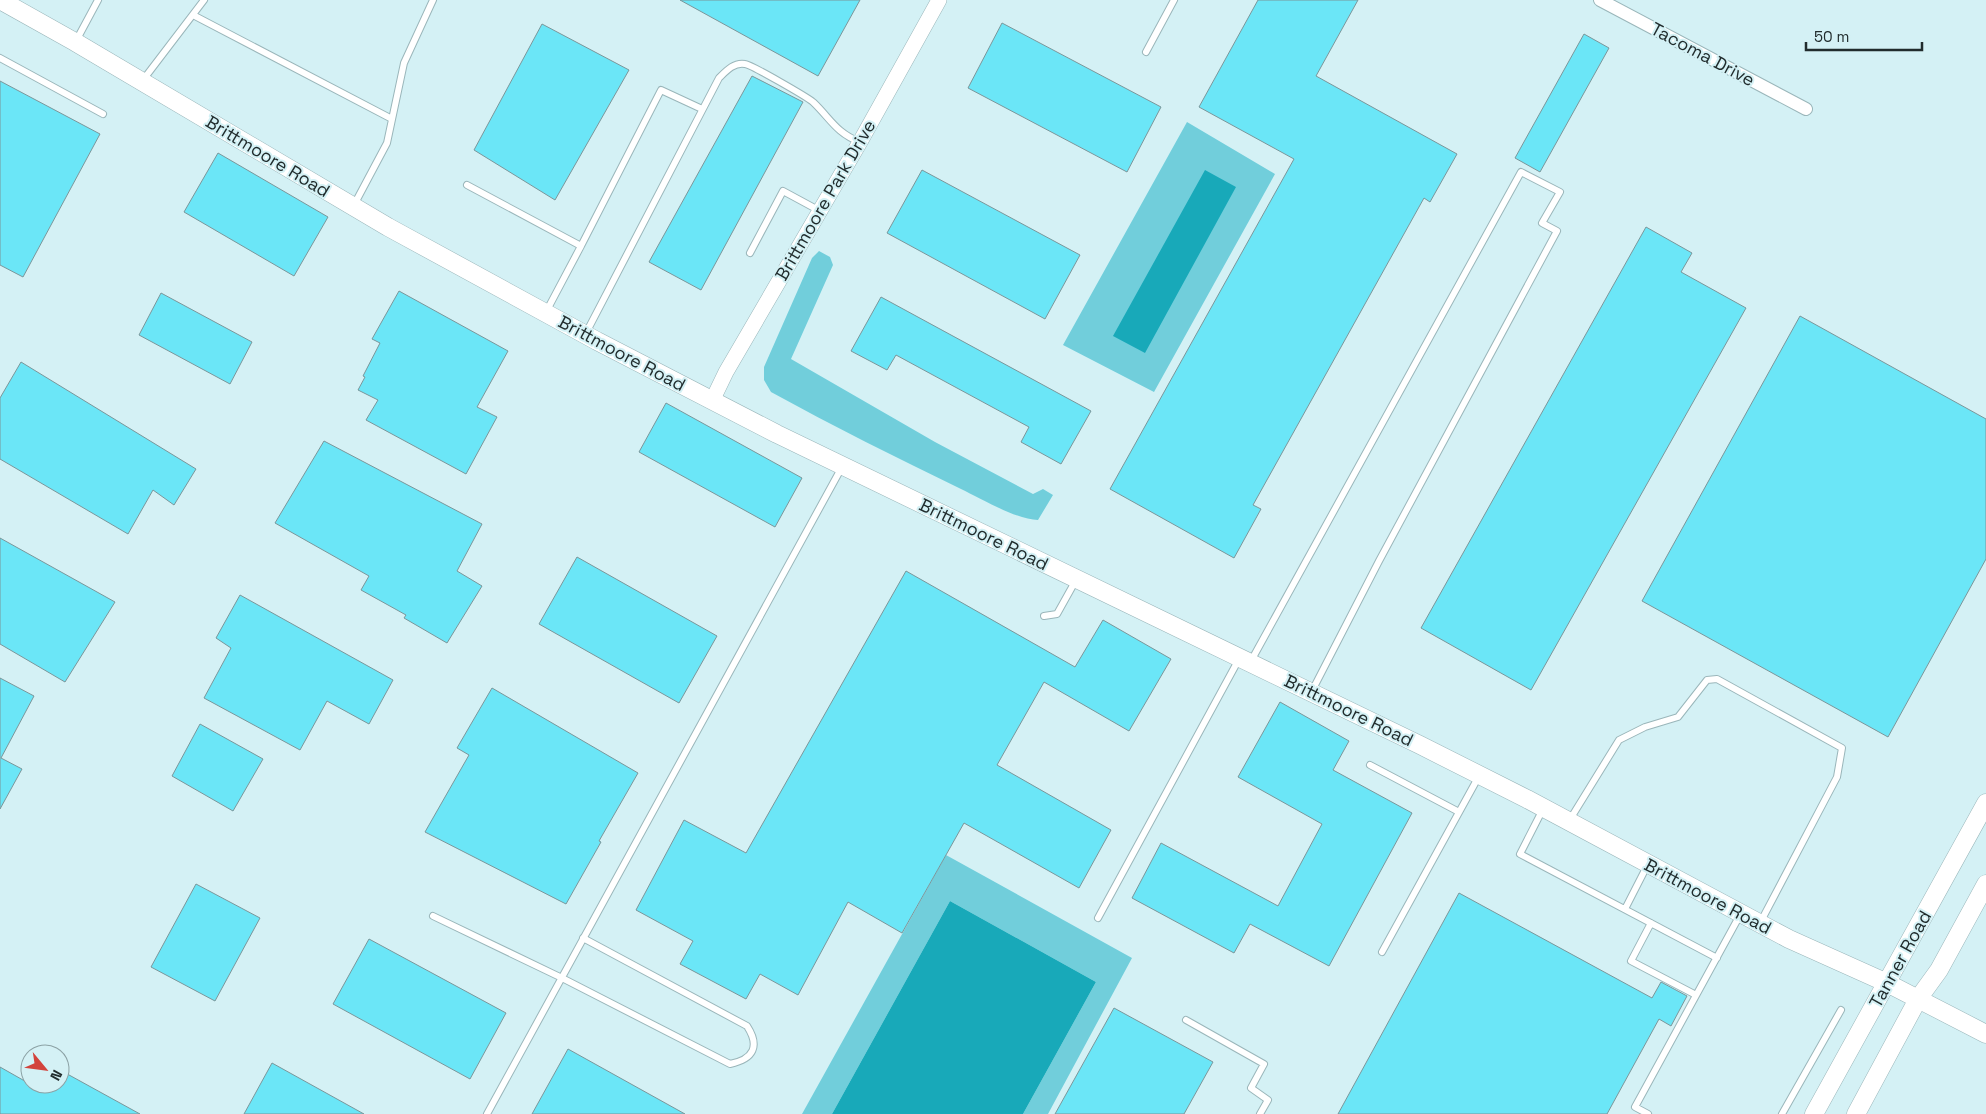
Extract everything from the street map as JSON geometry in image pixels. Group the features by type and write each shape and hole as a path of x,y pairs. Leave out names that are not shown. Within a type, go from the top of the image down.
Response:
{"main road":[{"name":"Brittmoore Road","path":"0,0 76,42 353,206 585,335 843,466 1480,775 1789,940 1887,983 1986,1034"},
{"name":"Tanner Road","path":"1814,1114 1986,803"},
{"name":"Tanner Road","path":"1856,1114 1918,999 1939,970 1986,884"}],"street":[{"name":"Brittmoore Park Drive","path":"712,401 726,372 860,142 939,0"},
{"name":"Tacoma Drive","path":"1600,0 1806,109"}],"lane":[{"path":"76,42 98,0"},
{"path":"142,81 204,0"},
{"path":"353,206 387,142 404,63 433,0"},
{"path":"1146,52 1174,0"},
{"path":"193,15 392,119"},
{"path":"0,58 103,114"},
{"path":"585,335 702,109 719,78 732,66 746,64 812,102 832,125 847,138 860,142"},
{"path":"545,313 661,90 702,109"},
{"path":"1098,918 1521,172 1560,192 1542,223 1557,231 1379,561 1311,692"},
{"path":"467,184 581,246"},
{"path":"750,252 783,191 820,210"},
{"path":"487,1114 843,466"},
{"path":"1044,616 1057,614 1077,579"},
{"path":"1569,822 1619,740 1645,727 1678,717 1708,680 1717,679 1842,748 1837,778 1760,924"},
{"path":"1370,764 1460,812"},
{"path":"1382,952 1480,775"},
{"path":"1544,808 1520,854 1717,958"},
{"path":"1624,909 1648,864"},
{"path":"1648,1114 1635,1107 1741,914"},
{"path":"433,916 562,978 730,1064 746,1058 752,1051 755,1041 747,1026 583,938"},
{"path":"1651,923 1631,961 1696,995"},
{"path":"1782,1114 1840,1010"},
{"path":"1186,1020 1264,1064 1251,1088 1268,1100 1260,1114"}],"shaded area":[{"path":"1187,122 1275,174 1154,392 1063,345"},
{"path":"1205,170 1236,187 1145,353 1113,336"},
{"path":"819,251 830,257 833,265 791,359 935,442 1033,494 1043,489 1053,495 1038,520 1029,519 999,508 865,442 771,392 764,380 764,367 812,258"},
{"path":"946,855 1132,958 1048,1114 1023,1114 1096,982 950,901 832,1114 802,1114"},
{"path":"950,901 1096,982 1023,1114 832,1114"}],"building":[{"path":"680,0 860,0 818,76"},
{"path":"1258,0 1358,0 1316,76 1457,154 1430,202 1424,198 1253,505 1261,509 1234,558 1110,489 1294,159 1199,107"},
{"path":"1002,23 1161,107 1127,172 968,88"},
{"path":"542,24 629,70 555,200 474,150"},
{"path":"1584,34 1609,48 1540,172 1515,158"},
{"path":"752,76 803,102 701,290 649,262"},
{"path":"0,81 100,134 23,277 0,265"},
{"path":"218,153 328,217 294,276 184,212"},
{"path":"922,170 1080,255 1045,319 887,233"},
{"path":"1646,227 1692,253 1681,272 1746,308 1531,690 1421,628"},
{"path":"399,291 508,351 477,407 497,417 466,474 366,420 378,400 358,390 380,343 372,339"},
{"path":"161,293 252,342 230,384 139,335"},
{"path":"881,297 1091,411 1061,464 1021,442 1029,427 896,355 887,370 851,351"},
{"path":"1800,316 1986,419 1986,559 1888,737 1642,601"},
{"path":"21,362 196,469 174,505 153,490 128,534 0,459 0,398"},
{"path":"666,403 802,478 775,527 639,452"},
{"path":"324,441 482,524 457,571 482,586 447,643 404,618 406,615 361,590 369,576 275,523"},
{"path":"0,538 115,602 65,682 0,644"},
{"path":"577,557 717,636 679,703 539,624"},
{"path":"906,571 1075,667 1103,620 1171,659 1129,731 1044,682 997,765 1111,830 1079,888 964,823 902,933 848,902 798,995 760,974 746,999 680,964 693,941 636,910 684,820 746,853"},
{"path":"240,595 393,680 369,724 327,701 300,750 204,698 231,648 216,638"},
{"path":"0,678 34,696 1,758 22,769 0,809"},
{"path":"492,688 638,773 566,904 425,832 469,755 457,748"},
{"path":"1280,702 1349,741 1333,770 1412,813 1329,966 1250,924 1234,953 1132,898 1161,843 1278,906 1322,824 1238,777"},
{"path":"200,724 263,759 233,811 172,776"},
{"path":"196,884 260,918 215,1001 151,967"},
{"path":"1459,893 1652,998 1661,982 1687,996 1671,1026 1659,1019 1607,1114 1338,1114"},
{"path":"369,939 506,1013 470,1079 333,1004"},
{"path":"1114,1008 1213,1062 1184,1114 1055,1114"},
{"path":"568,1049 685,1114 532,1114"},
{"path":"272,1063 364,1114 244,1114"},
{"path":"0,1067 20,1078 20,1094 70,1094 70,1076 140,1114 0,1114"}]}
